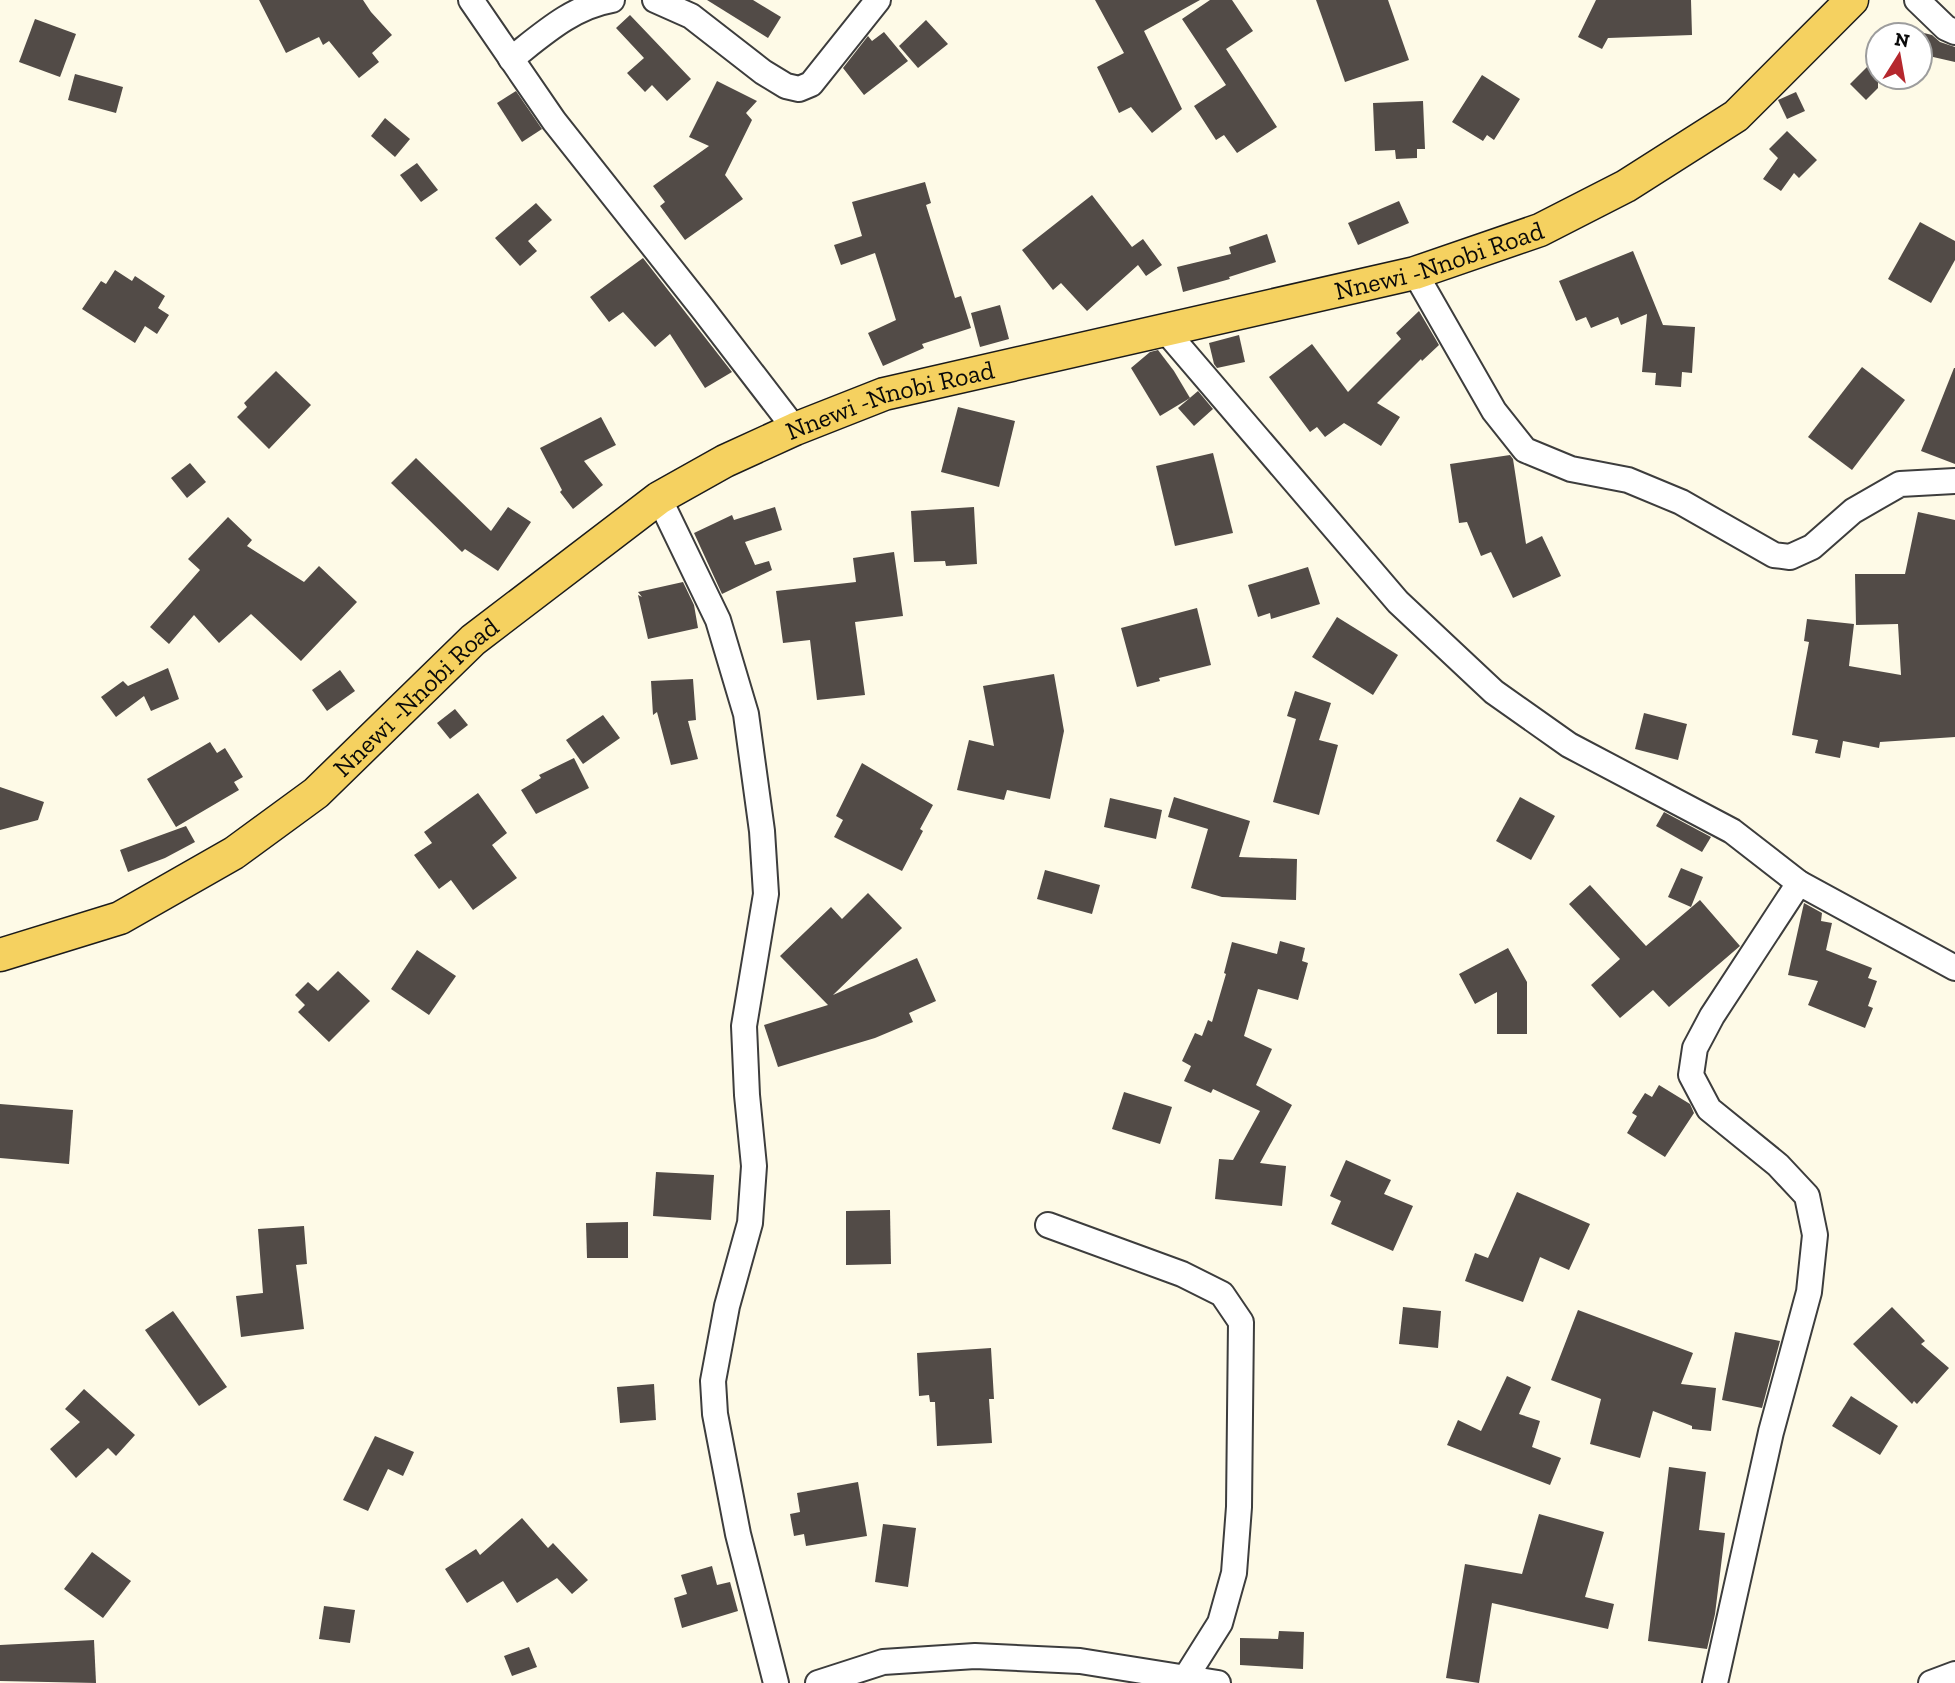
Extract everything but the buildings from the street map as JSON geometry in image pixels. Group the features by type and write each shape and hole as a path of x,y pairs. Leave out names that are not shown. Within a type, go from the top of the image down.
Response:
{"main road":[{"name":"Nnewi -Nnobi Road","path":"0,955 120,918 234,853 316,793 474,640 659,498 724,461 884,394 1415,273 1540,230 1626,186 1736,116 1852,0"}],"street":[{"path":"471,0 554,121 795,429"},
{"path":"511,58 567,16 593,3 612,0"},
{"path":"655,0 691,16 763,72 786,86 799,89 811,84 878,0"},
{"path":"1917,0 1946,28 1955,32"},
{"path":"1415,273 1494,411 1525,450 1571,469 1628,480 1681,502 1774,555 1790,557 1812,547 1853,511 1900,484 1955,481"},
{"path":"1166,330 1398,602 1494,692 1569,745 1732,831 1800,883 1955,968"},
{"path":"659,498 718,620 746,713 762,831 766,894 744,1026 754,1166 750,1223 727,1306 713,1381 715,1414 738,1534 776,1683"},
{"path":"1715,1683 1771,1432 1809,1292 1815,1235 1807,1196 1778,1165 1709,1109 1691,1075 1695,1048 1712,1016 1800,883"},
{"path":"1048,1225 1182,1274 1222,1294 1241,1322 1239,1507 1234,1573 1220,1623 1186,1677"},
{"path":"818,1683 883,1662 975,1656 1080,1661 1218,1683"},
{"path":"1931,1683 1955,1674"}]}
